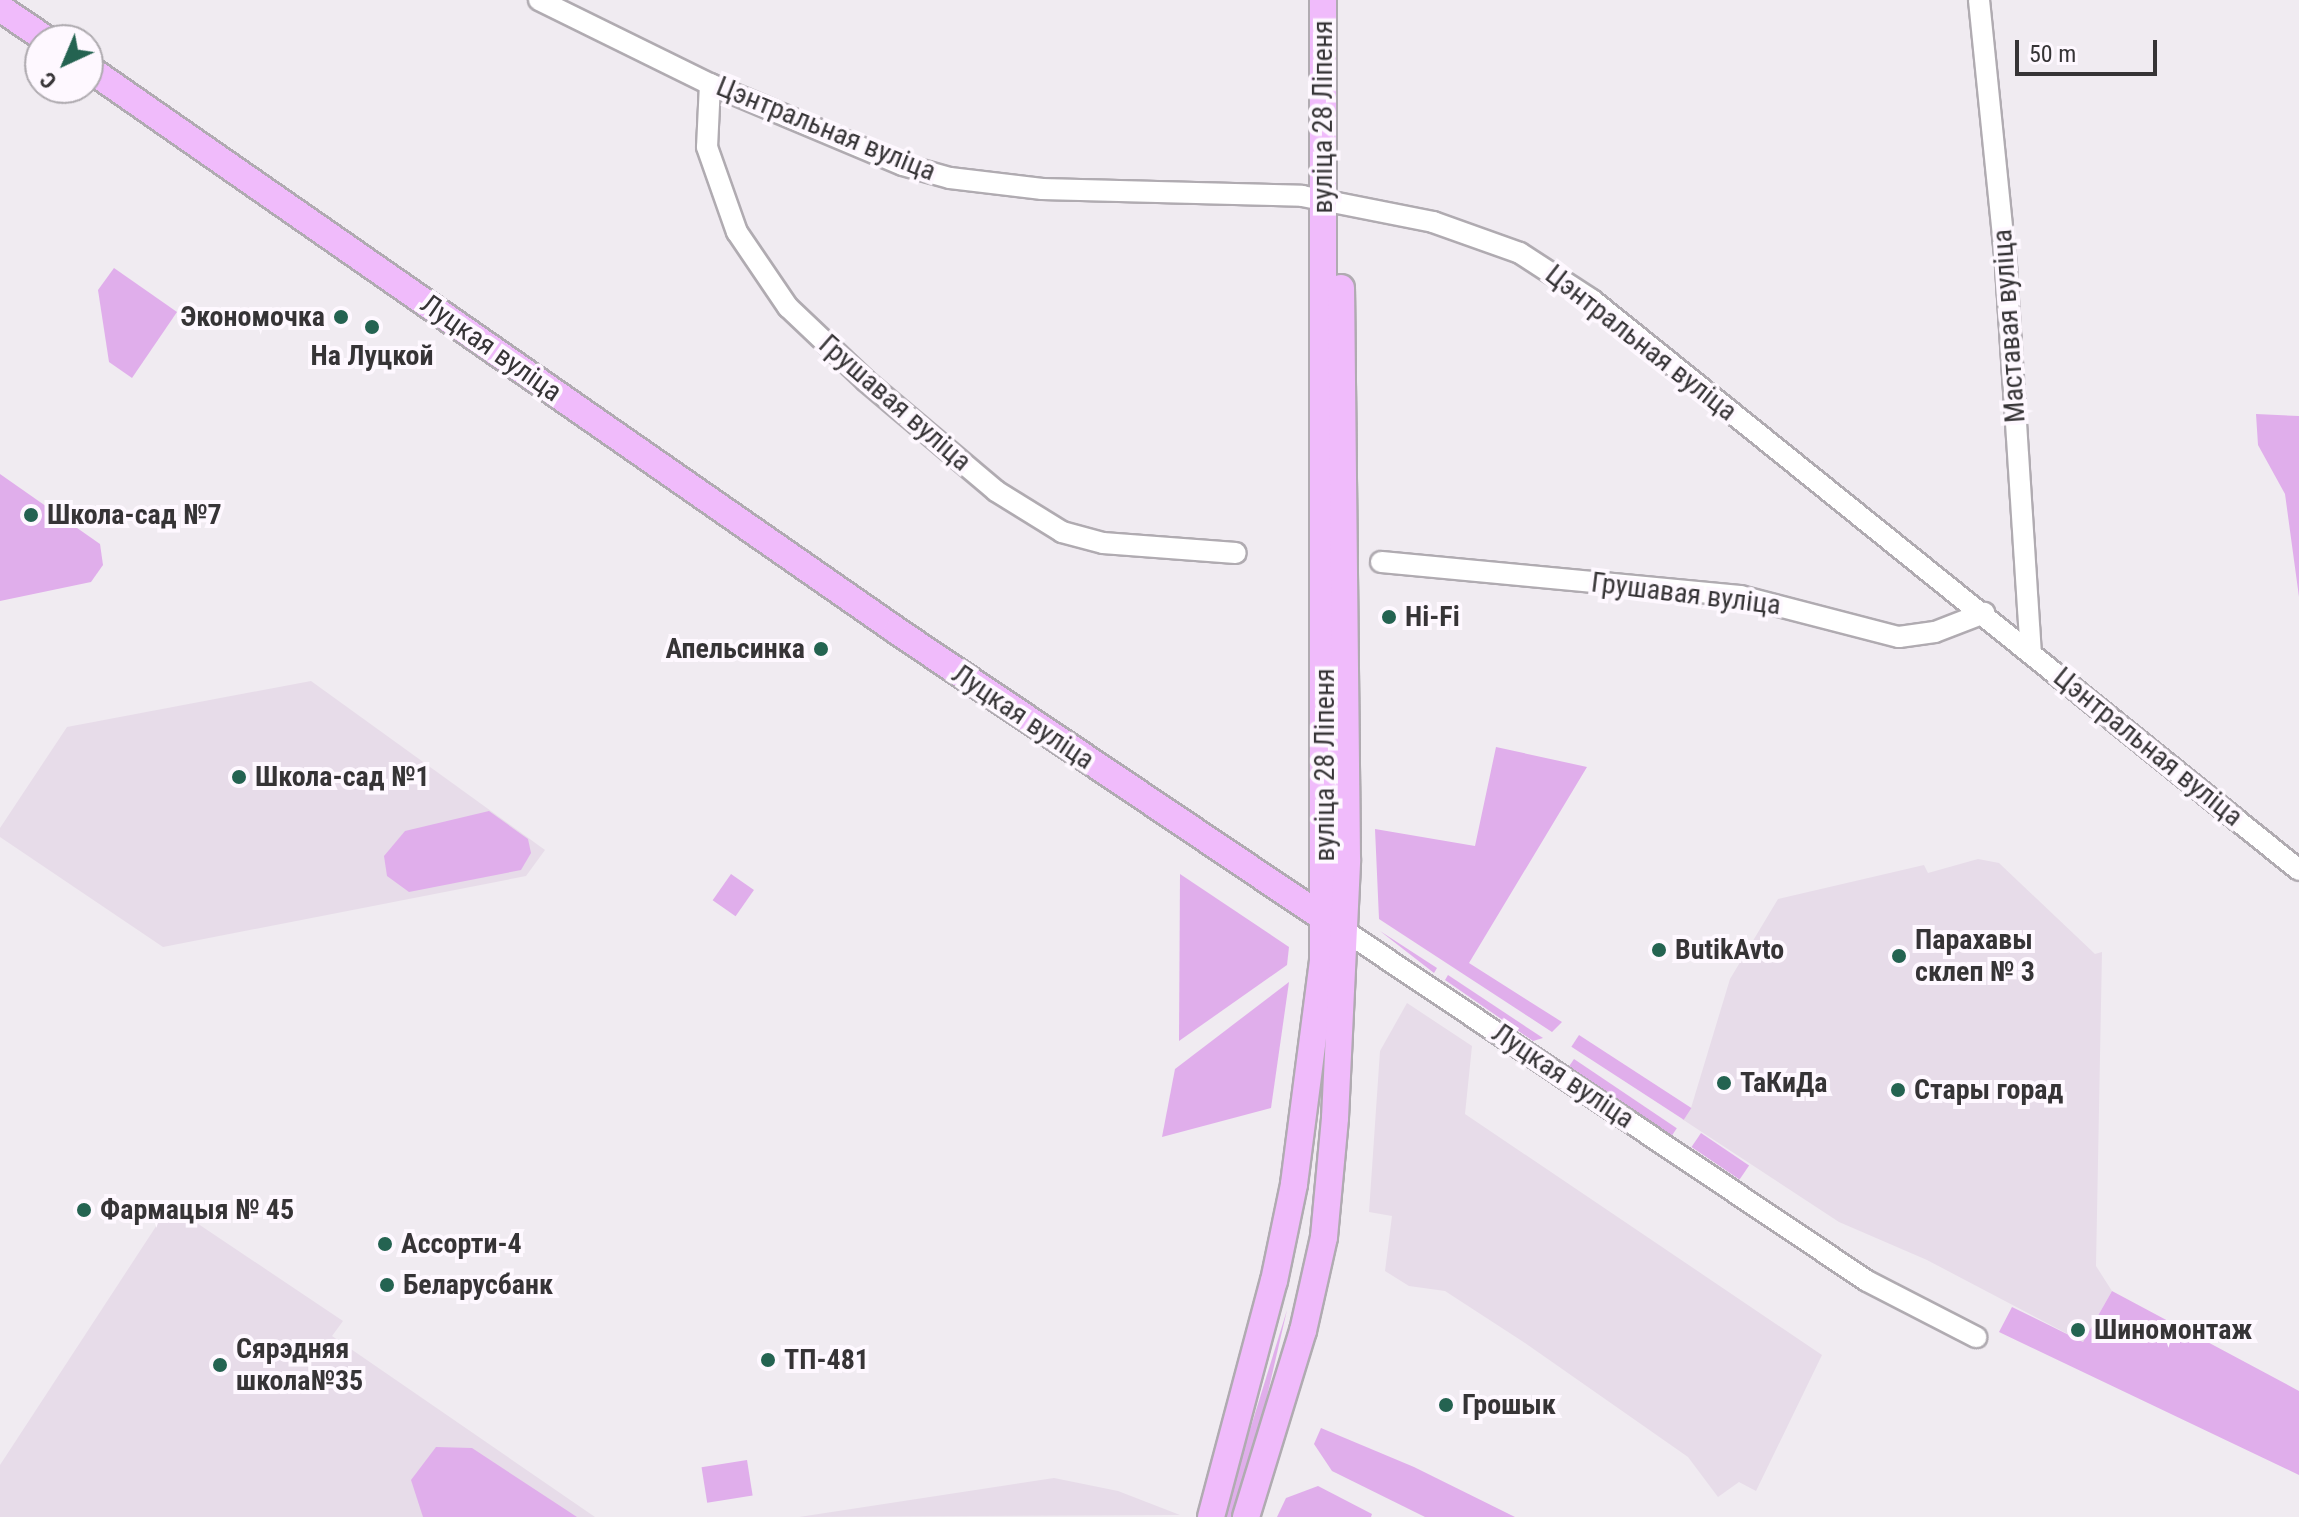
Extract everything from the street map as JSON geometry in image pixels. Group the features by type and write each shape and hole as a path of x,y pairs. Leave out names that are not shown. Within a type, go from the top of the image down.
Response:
{"main road":[{"name":"вуліца 28 Ліпеня","path":"1246,1517 1312,1292 1324,1237 1335,1118 1332,200 1323,0"},
{"name":"вуліца 28 Ліпеня","path":"1332,200 1340,0"},
{"path":"0,8 24,24"},
{"name":"Луцкая вуліца","path":"104,79 897,631 1334,925"},
{"name":"вуліца 28 Ліпеня","path":"1211,1517 1228,1467 1274,1281 1303,1118 1323,962 1334,925"},
{"path":"1274,1281 1312,1292"}],"street":[{"name":"Цэнтральная вуліца","path":"539,0 710,84 890,160 950,178 1042,189 1254,192 1332,200 1463,231 1544,266 1984,613 2299,870"},
{"name":"Маставая вуліца","path":"1979,0 2006,268 2031,652"},
{"name":"Грушавая вуліца","path":"710,84 707,147 737,232 788,307 866,381 996,491 1062,532 1103,543 1236,553"},
{"name":"Грушавая вуліца","path":"1381,562 1740,596 1899,637 1935,632 1984,613"},
{"name":"Луцкая вуліца","path":"1334,925 1867,1281 1976,1337"}],"shaded area":[{"path":"114,268 177,312 132,378 109,362 98,290"},
{"path":"2256,414 2299,416 2299,597 2285,494 2258,445"},
{"name":"Школа-сад №7","path":"0,474 100,544 103,565 91,582 0,601"},
{"name":"Школа-сад №1","path":"311,681 545,850 526,876 163,947 0,837 0,828 67,727"},
{"path":"1496,747 1587,767 1469,963 1562,1022 1552,1032 1379,919 1375,829 1475,846"},
{"path":"489,811 528,839 531,853 521,870 409,892 387,876 384,856 405,831"},
{"name":"Стары горад","path":"1978,859 1999,863 2095,954 2102,952 2096,1266 2112,1291 2083,1342 1927,1260 1839,1222 1682,1119 1691,1108 1730,979 1778,899 1924,865 1928,873"},
{"path":"731,874 754,890 736,916 713,900"},
{"path":"1180,874 1289,947 1287,965 1179,1041"},
{"path":"1380,931 1437,968 1434,973"},
{"path":"1448,975 1543,1038 1533,1041 1445,980"},
{"path":"1289,982 1271,1108 1162,1137 1175,1069"},
{"path":"1407,1003 1472,1046 1465,1114 1822,1355 1756,1491 1739,1482 1718,1497 1688,1457 1525,1343 1445,1291 1409,1286 1385,1271 1392,1216 1369,1212 1380,1051"},
{"path":"1579,1035 1691,1108 1684,1120 1571,1047"},
{"path":"1574,1059 1677,1128 1672,1136 1569,1066"},
{"path":"1701,1133 1749,1165 1740,1180 1691,1147"},
{"name":"Сярэдняя школа№35","path":"170,1205 343,1321 332,1336 595,1517 0,1517 0,1465"},
{"path":"2112,1291 2299,1391 2299,1475 1999,1332 2012,1307 2083,1342"},
{"path":"1287,1310 1250,1470 1233,1517 1223,1517"},
{"path":"1321,1428 1414,1467 1515,1517 1425,1517 1332,1471 1314,1444"},
{"path":"436,1447 472,1448 577,1517 423,1517 411,1480"},
{"path":"747,1460 753,1496 707,1503 702,1467"},
{"path":"1054,1478 1118,1491 1180,1515 799,1517"},
{"path":"1318,1486 1372,1514 1371,1517 1277,1517 1286,1498"}],"place":[{"name":"Экономочка","path":"341,317"},
{"name":"На Луцкой","path":"372,327"},
{"name":"Школа-сад №7","path":"31,515"},
{"name":"Hi-Fi","path":"1389,617"},
{"name":"Апельсинка","path":"821,649"},
{"name":"Школа-сад №1","path":"239,777"},
{"name":"ButikAvto","path":"1659,950"},
{"name":"Парахавы склеп № 3","path":"1899,956"},
{"name":"ТаКиДа","path":"1724,1083"},
{"name":"Стары горад","path":"1898,1090"},
{"name":"Фармацыя № 45","path":"84,1210"},
{"name":"Ассорти-4","path":"385,1244"},
{"name":"Беларусбанк","path":"387,1285"},
{"name":"Шиномонтаж","path":"2078,1330"},
{"name":"ТП-481","path":"768,1360"},
{"name":"Сярэдняя школа№35","path":"220,1365"},
{"name":"Грошык","path":"1446,1405"}]}
